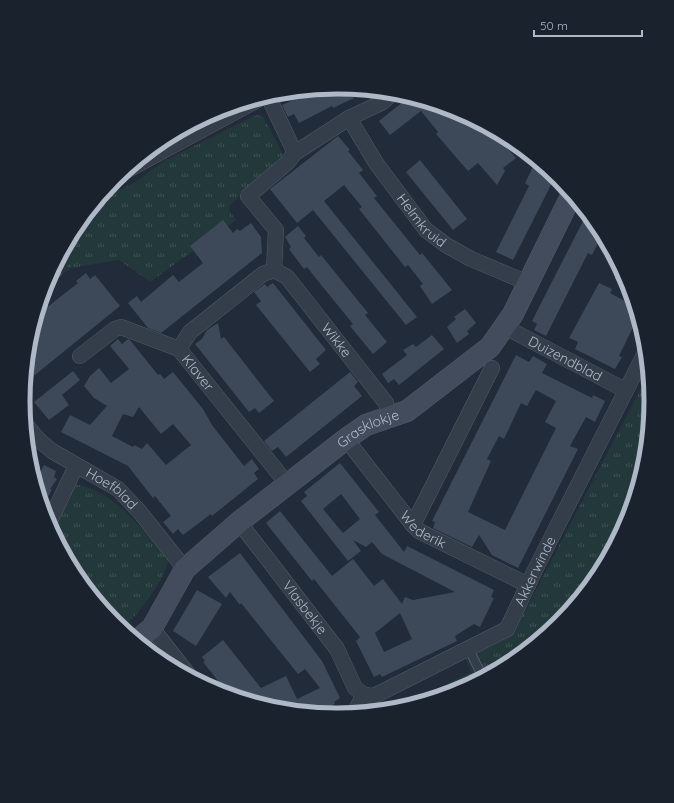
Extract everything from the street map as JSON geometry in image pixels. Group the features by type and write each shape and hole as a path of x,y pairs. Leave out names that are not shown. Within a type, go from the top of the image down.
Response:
{"street":[{"path":"179,349 190,332 263,274 274,270 276,230 248,196 287,163 295,153 348,118 380,103 386,98"},
{"path":"271,102 295,153"},
{"path":"161,150 230,114"},
{"name":"Helmkruid","path":"348,118 376,163 426,230 446,245 470,259 528,283"},
{"name":"Grasklokje","path":"141,637 152,628 185,569 239,522 346,438 366,425 407,411 490,346 505,327 569,200"},
{"name":"Wikke","path":"274,270 287,277 353,359 386,403 390,418"},
{"name":"Klaver","path":"80,356 115,329 121,327 179,349 288,485"},
{"name":"Duizendblad","path":"505,327 625,390"},
{"name":"Akkerwinde","path":"364,695 374,696 507,629 641,360"},
{"path":"413,525 492,368"},
{"name":"Hoefblad","path":"32,432 39,440 76,466 118,489 139,511 185,569"},
{"name":"Wederik","path":"346,438 413,525 420,531 528,585"},
{"path":"52,516 76,466"},
{"name":"Vlasbekje","path":"239,522 337,649 355,688 364,695"},
{"path":"152,628 182,666"},
{"path":"355,708 364,695"}],"lane":[{"path":"469,649 480,673"}],"green space":[{"path":"256,115 262,116 265,120 285,158 230,205 229,210 236,220 150,282 119,260 71,268 67,256 71,248 93,215 106,199 110,195 137,181 164,161"},
{"path":"67,256 71,268 55,280"},
{"path":"643,384 643,422 634,481 621,519 603,555 581,588 554,619 508,657 473,677 424,696 471,672 465,658 506,639 515,630"},
{"path":"633,467 636,469 628,500 619,522 608,517"},
{"path":"74,484 89,488 102,494 127,513 168,560 167,567 157,586 127,625 106,604 93,588 71,555 55,522"}],"building":[{"path":"317,95 353,95 354,98 333,108 332,106 299,123 294,114 288,117 282,105 301,97"},
{"path":"403,102 416,105 436,111 473,126 508,146 507,148 516,158 503,168 505,171 497,185 478,163 468,171 436,134 438,132 421,111 390,135 379,121"},
{"path":"338,136 350,150 348,151 363,170 359,173 377,196 374,198 420,255 422,253 452,290 432,304 420,286 423,284 408,265 405,267 359,209 362,207 344,185 324,201 417,317 406,325 313,210 297,223 270,189"},
{"path":"420,160 467,219 453,230 406,172"},
{"path":"533,166 552,182 513,260 496,252 529,186 525,183"},
{"path":"223,220 233,233 237,229 240,231 251,223 261,237 262,253 161,333 148,328 128,303 137,296 141,302 173,275 179,282 203,263 190,246"},
{"path":"585,220 599,241 592,255 588,253 546,336 534,330 537,324 532,321 583,221"},
{"path":"298,226 306,236 304,238 319,257 321,255 368,313 365,315 387,342 373,354 350,326 353,324 307,267 304,269 289,249 291,247 285,237"},
{"path":"86,273 90,279 95,275 120,306 31,378 36,342 44,310 78,283 76,281"},
{"path":"273,283 326,350 316,359 320,364 310,372 256,305 261,301 254,292 265,284 267,287"},
{"path":"599,283 612,289 610,293 628,303 634,324 619,356 622,357 615,369 575,349 578,342 569,338"},
{"path":"465,309 476,323 467,331 469,334 457,343 447,327 456,319 454,317"},
{"path":"218,323 221,339 224,337 274,401 259,413 255,408 249,412 195,344 202,339 207,330"},
{"path":"432,335 444,349 399,385 394,379 388,383 382,374 407,355 403,350 413,344 416,347"},
{"path":"118,339 122,344 128,339 158,375 160,374 164,379 173,372 203,409 212,425 244,466 252,459 259,469 254,473 258,479 212,516 211,514 183,535 178,529 173,534 163,522 171,516 155,496 153,498 128,466 61,432 70,415 90,425 107,406 94,398 84,386 90,376 99,368 111,383 129,369 110,346","holes":["139,407 161,434 173,424 191,445 166,465 147,443 142,449 134,445 133,447 112,436 123,414 133,417"]},
{"path":"516,355 529,362 533,356 547,364 542,373 592,398 593,395 605,401 595,422 586,417 570,446 578,449 518,568 492,555 479,535 472,547 433,528 435,522 432,521","holes":["536,390 556,401 545,422 556,428 505,530 468,512 491,461 487,459 499,436 504,439 521,403 527,406"]},
{"path":"73,371 80,380 62,395 69,405 49,420 34,402"},
{"path":"350,372 358,382 354,386 362,396 286,457 278,447 272,451 264,441"},
{"path":"340,463 379,512 375,515 404,552 407,546 494,590 491,597 494,598 480,627 474,624 455,636 457,641 382,677 380,674 374,677 356,641 360,637 314,579 312,581 266,523 280,511 332,576 353,559 374,586 383,579 402,604 405,597 413,600 455,592 382,554 372,542 366,547 353,540 361,551 348,561 301,501 307,496 304,492","holes":["341,494 360,519 343,533 323,509","400,613 412,639 384,652 375,633"]},
{"path":"44,465 56,471 54,477 57,479 50,489 52,489 46,501 40,481 39,475"},
{"path":"240,553 322,661 340,698 334,702 335,704 326,708 317,708 277,703 222,686 203,662 205,661 202,657 223,640 261,688 286,676 297,699 320,688 305,669 298,674 241,603 240,605 230,592 226,598 208,577"},
{"path":"197,590 222,604 196,646 173,631"}]}
